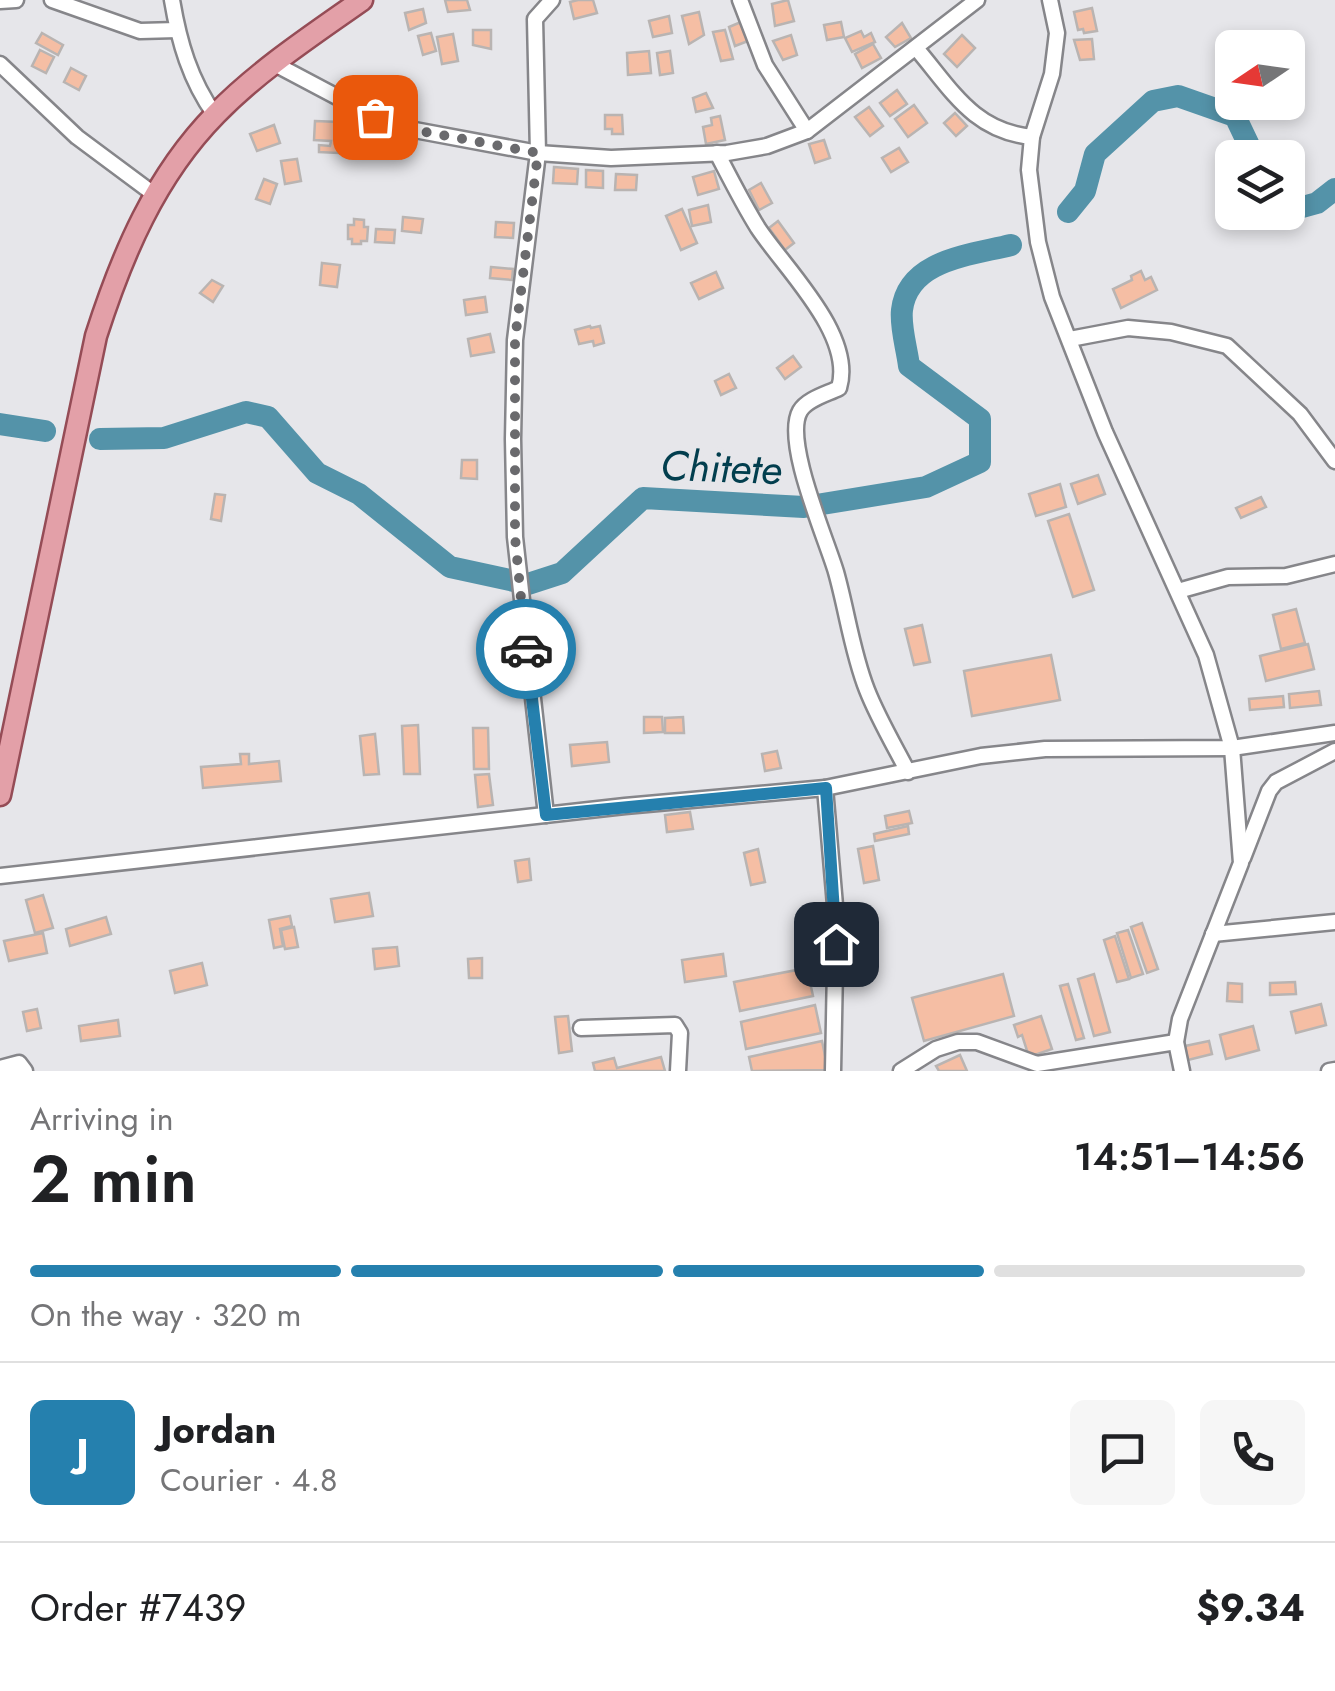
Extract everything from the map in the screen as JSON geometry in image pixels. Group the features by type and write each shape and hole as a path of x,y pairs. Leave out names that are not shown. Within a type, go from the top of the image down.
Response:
{"main road":[{"path":"0,795 10,703 96,336 118,269 155,195 215,115 273,63 362,0"}],"street":[{"path":"0,1 16,0"},
{"path":"52,0 140,31 177,30"},
{"path":"172,0 190,73 215,115"},
{"path":"546,815 515,537 513,439 515,340 538,153 535,19 552,0"},
{"path":"740,0 765,65 807,131"},
{"path":"273,63 375,117 404,128 538,153 611,158 716,153 767,146 807,131 977,0"},
{"path":"1050,0 1056,32 1052,74 1032,137 1029,170 1038,242 1052,297 1105,432 1206,655 1232,748 1241,864"},
{"path":"916,48 962,103 987,125 1006,134 1032,137"},
{"path":"0,64 78,137 155,195"},
{"path":"716,153 758,226 822,315 840,357 843,375 839,388 806,404 798,412 795,432 801,466 836,572 856,658 868,693 908,772"},
{"path":"1070,339 1128,328 1171,332 1227,346 1300,414 1335,461"},
{"path":"1178,592 1228,577 1286,576 1335,564"},
{"path":"0,876 826,788 981,756 1045,748 1232,748 1335,733"},
{"path":"1182,1071 1176,1042 1180,1019 1270,791 1276,782 1335,751"},
{"path":"826,788 836,917 833,1071"},
{"path":"1213,934 1335,922"},
{"path":"581,1028 675,1025 680,1033 678,1071"},
{"path":"902,1071 936,1049 958,1042 977,1042 1037,1064 1176,1042"},
{"path":"0,1068 20,1063 25,1071"}],"building":[{"path":"445,0 467,0 470,10 448,12"},
{"path":"593,0 597,13 574,19 570,2"},
{"path":"788,0 794,21 775,26 772,4"},
{"path":"1092,8 1097,31 1084,33 1083,29 1078,30 1074,12"},
{"path":"423,9 426,23 409,30 405,13"},
{"path":"699,12 704,35 689,44 682,16"},
{"path":"669,16 672,33 653,37 649,21"},
{"path":"741,22 748,41 735,46 729,27"},
{"path":"841,22 844,37 827,40 824,25"},
{"path":"902,23 911,38 895,47 886,37"},
{"path":"473,30 491,30 491,49 473,45"},
{"path":"725,30 733,59 721,61 713,32"},
{"path":"861,31 864,37 871,33 875,42 852,52 845,38"},
{"path":"42,33 63,45 58,55 36,43"},
{"path":"431,33 436,51 423,55 418,36"},
{"path":"453,34 458,61 442,64 437,37"},
{"path":"791,35 797,55 783,60 773,41"},
{"path":"962,35 975,48 957,67 944,54"},
{"path":"1092,39 1094,59 1080,60 1074,40"},
{"path":"873,44 881,58 862,68 855,54"},
{"path":"40,50 54,57 46,73 32,66"},
{"path":"649,51 651,73 628,75 627,53"},
{"path":"670,51 673,73 660,75 657,53"},
{"path":"71,68 86,76 79,90 64,82"},
{"path":"897,90 907,104 890,116 880,103"},
{"path":"706,93 713,108 696,112 693,98"},
{"path":"914,105 927,123 908,137 895,119"},
{"path":"869,107 883,126 870,136 855,117"},
{"path":"955,113 967,126 956,136 944,123"},
{"path":"605,115 622,115 623,134 605,129"},
{"path":"720,116 725,140 706,144 703,127 712,125 711,118"},
{"path":"315,121 339,122 338,153 319,152 319,145 330,146 331,141 314,140"},
{"path":"352,123 375,133 370,151 346,141"},
{"path":"274,125 280,143 257,151 250,134"},
{"path":"382,138 404,143 401,158 379,153"},
{"path":"824,140 830,158 815,163 809,144"},
{"path":"899,148 908,162 891,172 882,158"},
{"path":"297,159 301,181 285,184 281,161"},
{"path":"554,167 578,169 577,184 553,183"},
{"path":"586,170 603,171 603,188 586,187"},
{"path":"714,171 719,189 698,195 693,177"},
{"path":"616,174 637,175 636,190 615,190"},
{"path":"264,179 277,184 270,204 256,199"},
{"path":"761,183 772,203 759,210 749,190"},
{"path":"708,205 711,222 692,226 689,210"},
{"path":"682,209 697,243 681,250 666,216"},
{"path":"403,217 423,219 421,233 402,231"},
{"path":"354,219 364,220 364,227 368,227 367,241 361,244 352,244 352,239 348,239 348,225 354,225"},
{"path":"778,221 794,243 785,250 769,228"},
{"path":"496,222 514,223 513,238 495,237"},
{"path":"376,229 395,230 394,243 375,242"},
{"path":"322,263 340,265 337,287 320,285"},
{"path":"491,267 513,269 512,280 490,278"},
{"path":"1141,271 1145,280 1151,277 1157,290 1121,308 1113,289"},
{"path":"716,272 723,288 699,299 691,283"},
{"path":"212,280 223,286 213,302 200,293"},
{"path":"485,297 487,312 466,315 464,300"},
{"path":"600,326 604,343 579,344 575,330"},
{"path":"490,334 494,352 471,356 468,339"},
{"path":"793,356 801,367 785,379 777,368"},
{"path":"729,374 736,388 721,395 715,381"},
{"path":"462,460 477,460 477,479 461,478"},
{"path":"1098,475 1105,494 1078,504 1071,484"},
{"path":"1060,484 1066,507 1036,516 1029,494"},
{"path":"215,494 225,495 221,521 211,519"},
{"path":"1261,497 1266,507 1241,518 1236,508"},
{"path":"1069,514 1094,590 1073,597 1048,521"},
{"path":"1296,609 1305,643 1281,649 1273,615"},
{"path":"922,625 930,662 914,665 905,629"},
{"path":"1308,644 1314,669 1266,681 1260,656"},
{"path":"1051,655 1060,700 972,716 964,671"},
{"path":"1319,691 1321,705 1290,708 1289,694"},
{"path":"1283,696 1284,707 1250,710 1249,699"},
{"path":"644,717 662,717 663,732 644,733"},
{"path":"683,717 684,733 665,733 665,718"},
{"path":"418,725 420,774 404,774 402,726"},
{"path":"473,728 488,728 489,769 474,769"},
{"path":"375,734 379,774 364,775 360,736"},
{"path":"607,742 609,762 572,766 570,745"},
{"path":"777,751 781,768 765,771 762,754"},
{"path":"240,754 249,754 249,764 279,761 281,781 203,788 201,767 241,764"},
{"path":"489,774 493,805 478,807 475,775"},
{"path":"909,811 912,823 887,828 885,816"},
{"path":"690,812 693,829 667,832 665,815"},
{"path":"908,826 909,834 875,841 874,834"},
{"path":"873,846 879,880 864,883 858,849"},
{"path":"758,849 765,882 751,885 744,853"},
{"path":"529,859 531,880 518,882 515,861"},
{"path":"369,893 373,916 335,922 331,899"},
{"path":"43,895 53,928 35,933 26,900"},
{"path":"290,916 292,926 280,929 283,946 274,948 269,920"},
{"path":"106,917 111,934 70,946 66,929"},
{"path":"1142,923 1158,969 1147,973 1131,927"},
{"path":"294,927 298,947 285,949 281,930"},
{"path":"1128,930 1143,974 1131,978 1117,933"},
{"path":"43,933 47,953 9,961 4,941"},
{"path":"1115,936 1129,979 1117,982 1104,940"},
{"path":"397,947 399,966 375,969 373,949"},
{"path":"723,954 726,976 685,982 682,960"},
{"path":"482,958 482,978 469,978 468,959"},
{"path":"202,963 207,985 175,993 170,971"},
{"path":"807,968 813,996 740,1011 734,982"},
{"path":"1003,974 1014,1016 924,1041 912,998"},
{"path":"1094,974 1110,1032 1094,1036 1078,979"},
{"path":"1295,982 1296,994 1270,995 1270,983"},
{"path":"1228,983 1242,984 1242,1002 1227,1001"},
{"path":"1068,984 1084,1038 1076,1040 1060,986"},
{"path":"1321,1004 1326,1025 1296,1033 1291,1012"},
{"path":"815,1005 821,1033 746,1049 741,1022"},
{"path":"37,1009 41,1028 27,1031 23,1012"},
{"path":"568,1016 572,1051 559,1053 555,1017"},
{"path":"1041,1016 1052,1049 1029,1057 1014,1025"},
{"path":"118,1020 120,1036 81,1041 79,1026"},
{"path":"1253,1026 1259,1050 1226,1059 1220,1035"},
{"path":"822,1041 828,1070 752,1071 749,1057"},
{"path":"1209,1041 1212,1054 1188,1060 1185,1046"},
{"path":"960,1055 967,1071 939,1071 936,1066"},
{"path":"661,1057 665,1071 595,1071 593,1063 614,1058 617,1068"}],"waterway":[{"name":"Chitete","path":"1068,212 1085,191 1095,154 1153,101 1178,96 1235,116 1246,140"},
{"name":"Chitete","path":"1305,206 1317,203 1335,189"},
{"name":"Chitete","path":"100,439 164,438 246,412 268,417 317,473 359,494 450,567 528,584 562,573 643,498 804,507 926,487 980,462 980,419 909,366 902,310 907,293 929,270 944,262 1011,245"},
{"name":"Chitete","path":"0,424 45,431"}],"way so far":[{"path":"375,117 404,128 538,153 515,340 515,537 526,649"}],"route":[{"path":"526,649 546,815 826,788 836,944"}]}
